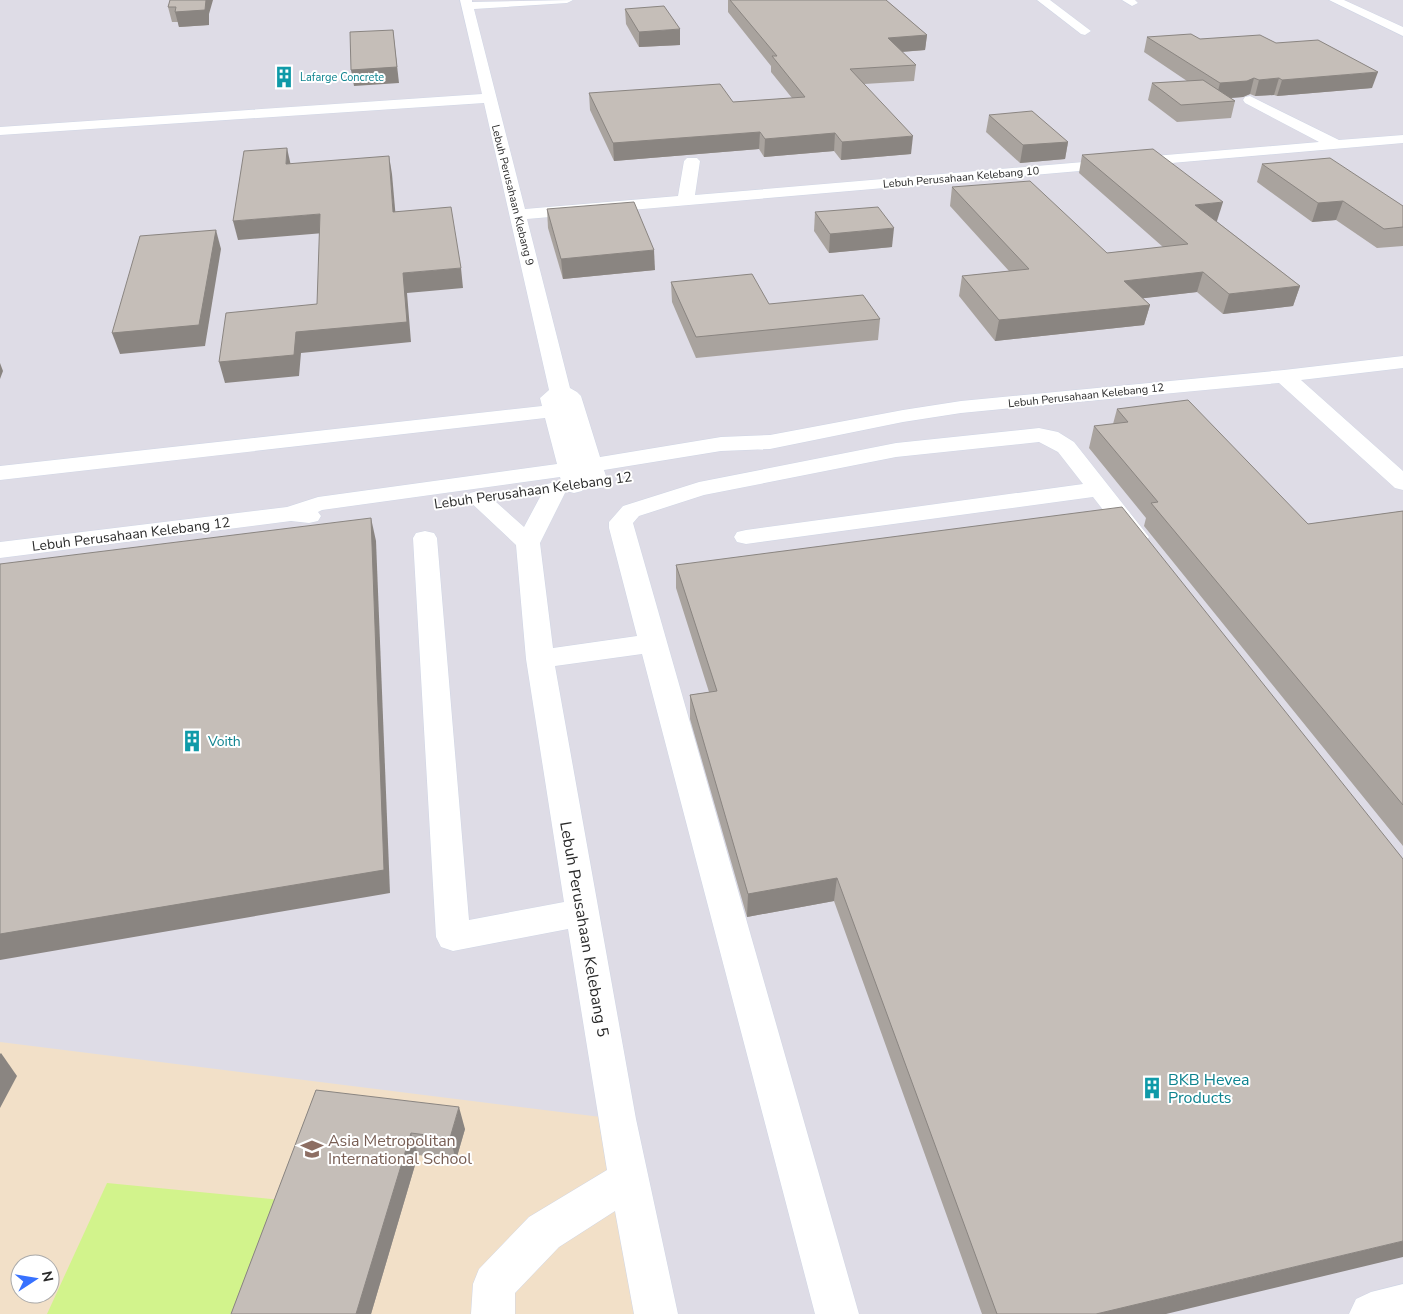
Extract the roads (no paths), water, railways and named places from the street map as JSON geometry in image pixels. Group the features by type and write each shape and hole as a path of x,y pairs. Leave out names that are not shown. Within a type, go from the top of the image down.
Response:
{"street":[{"path":"466,3 568,0"},
{"path":"1043,0 1085,31"},
{"path":"1335,0 1403,32"},
{"name":"Lebuh Perusahaan Klebang 9","path":"466,3 518,215 557,401 577,478"},
{"path":"1380,21 1403,19"},
{"path":"0,131 490,98"},
{"path":"1250,100 1338,145"},
{"name":"Lebuh Perusahaan Kelebang 10","path":"518,215 1403,139"},
{"path":"686,200 692,161"},
{"name":"Lebuh Perusahaan Kelebang 12","path":"0,550 291,514 318,504 577,478 737,459 770,442 903,416 961,407 1284,376 1403,362"},
{"path":"1284,376 1403,483"},
{"path":"0,473 557,401"},
{"path":"837,1314 621,528 625,516 639,508 699,489 860,456 1028,435 1050,438 1066,447 1155,560"},
{"path":"478,498 528,543 577,478"},
{"name":"Lebuh Perusahaan Kelebang 12","path":"291,514 320,518 478,498 577,478"},
{"path":"746,537 1099,489"},
{"path":"424,538 453,937 582,913"},
{"name":"Lebuh Perusahaan Kelebang 5","path":"528,543 540,659 582,913 629,1179 656,1314"},
{"path":"540,659 653,643"},
{"path":"493,1314 494,1284 544,1232 629,1179"},
{"path":"1371,1314 1403,1306"}],"place":[{"name":"Lafarge Concrete","path":"284,77"},
{"name":"Voith","path":"192,741"},
{"name":"BKB Hevea Products","path":"1152,1088"},
{"name":"Asia Metropolitan International School","path":"312,1149"}]}
